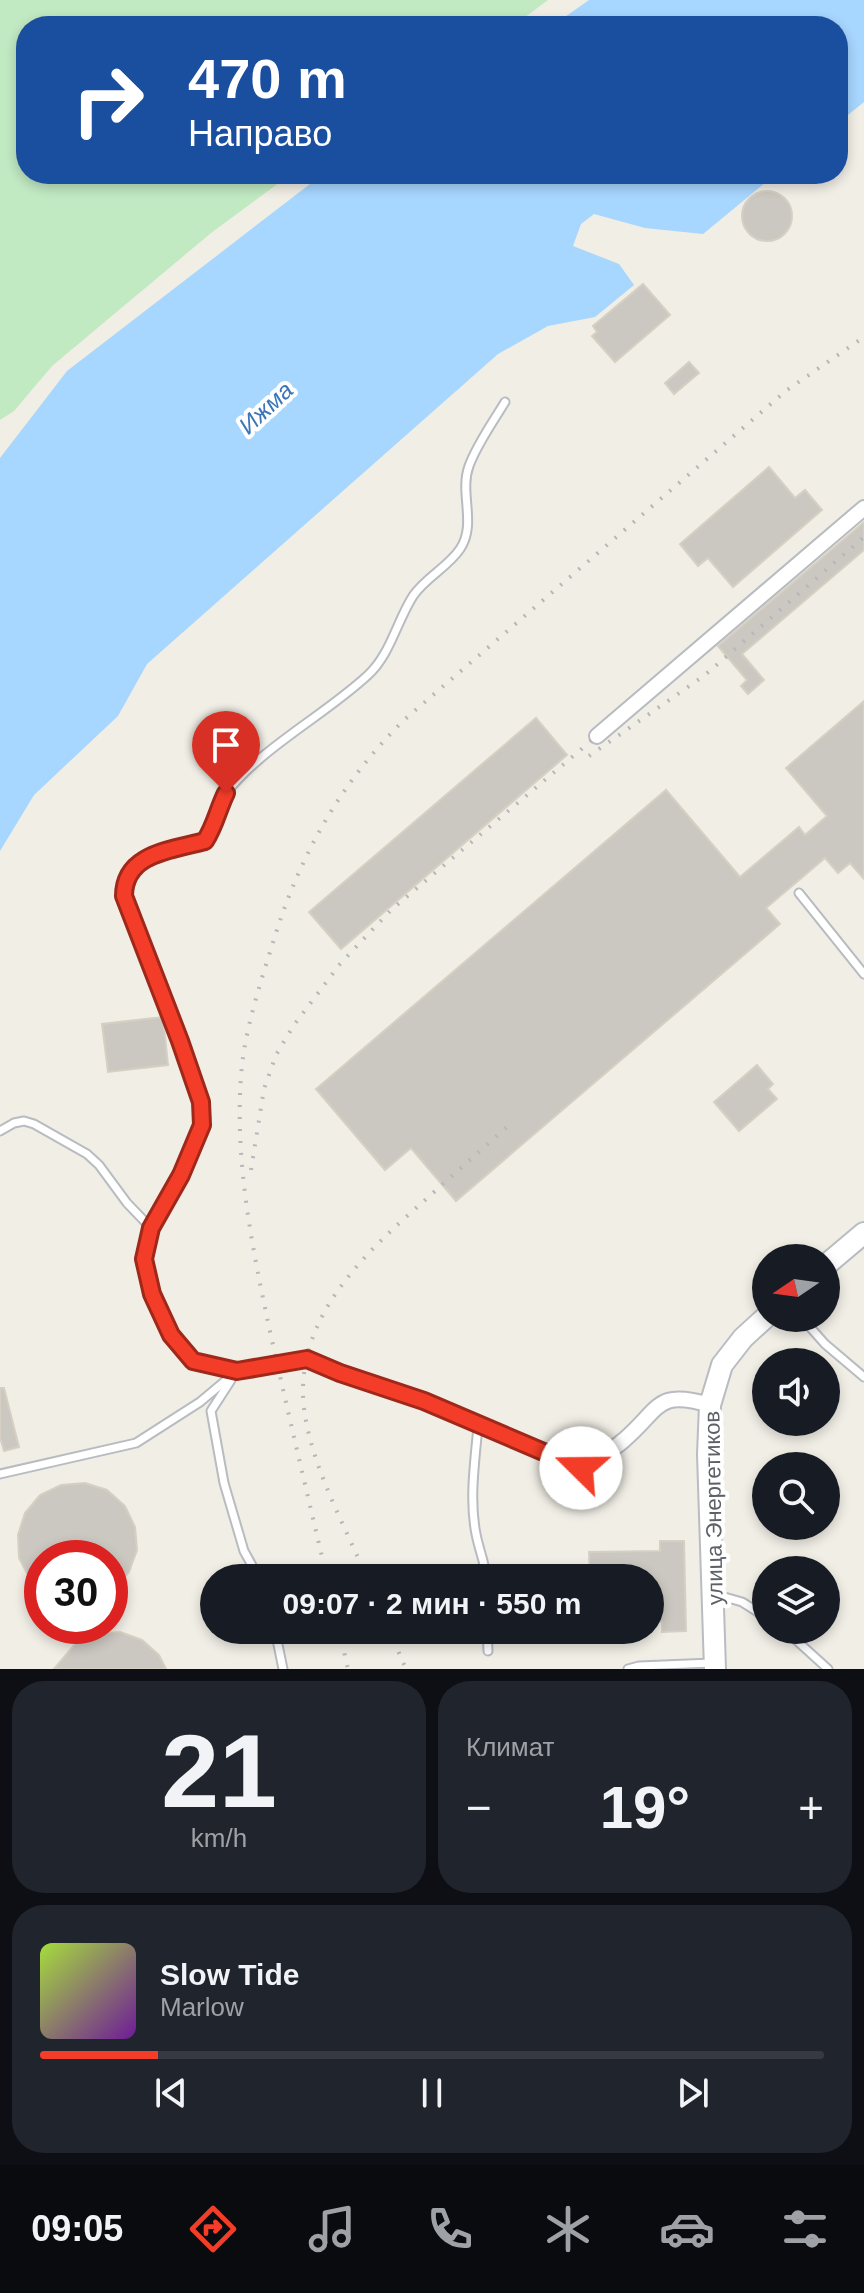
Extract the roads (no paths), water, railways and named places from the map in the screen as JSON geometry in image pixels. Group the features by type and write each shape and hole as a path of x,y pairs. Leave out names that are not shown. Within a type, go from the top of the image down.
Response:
{"main road":[{"path":"840,1253 864,1233"},
{"name":"улица Энергетиков","path":"714,1666 708,1454 710,1405 722,1365 752,1330"}],"street":[{"path":"597,736 864,508"},
{"path":"237,1371 307,1359 424,1401 581,1468 623,1441 662,1401 683,1397 710,1405"}],"lane":[{"path":"237,1371 193,1361 171,1335 152,1294 144,1259 151,1228 181,1175 202,1125 201,1102 124,896 124,883 128,873 145,858 205,841 214,828 217,811 226,793 278,744 370,674 384,656 415,592 447,565 462,546 469,527 464,488 469,465 505,402"},
{"path":"799,893 864,974"},
{"path":"0,1131 24,1121 87,1154 151,1228"},
{"path":"814,1332 864,1377"},
{"path":"0,1474 136,1443 200,1402 237,1371"},
{"path":"237,1371 211,1411 224,1483 244,1551 251,1564"},
{"path":"478,1426 472,1491 476,1534 485,1564"},
{"path":"714,1594 752,1608"},
{"path":"278,1644 283,1669"},
{"path":"488,1644 488,1651"},
{"path":"800,1644 828,1669"},
{"path":"628,1669 639,1666 714,1666"}],"water":[{"path":"589,0 864,0 864,102 848,115 848,16 566,16"},
{"name":"Ижма","path":"310,184 764,184 703,234 645,228 594,214 581,224 573,246 619,264 634,285 595,317 548,326 498,354 147,664 118,716 34,795 0,851 0,458 67,371"}],"railway":[{"path":"324,1564 257,1269 246,1201 240,1133 242,1065 247,1033 275,936 297,876 343,793 404,720 787,390 864,337"},
{"path":"589,756 705,675 864,537"},
{"path":"251,1170 264,1089 276,1055 294,1025 340,964 391,910 597,736"},
{"path":"361,1564 325,1484 307,1426 303,1391 307,1358 317,1327 332,1298 375,1247 510,1124"},
{"path":"342,1644 348,1669"},
{"path":"395,1644 406,1669"}]}
